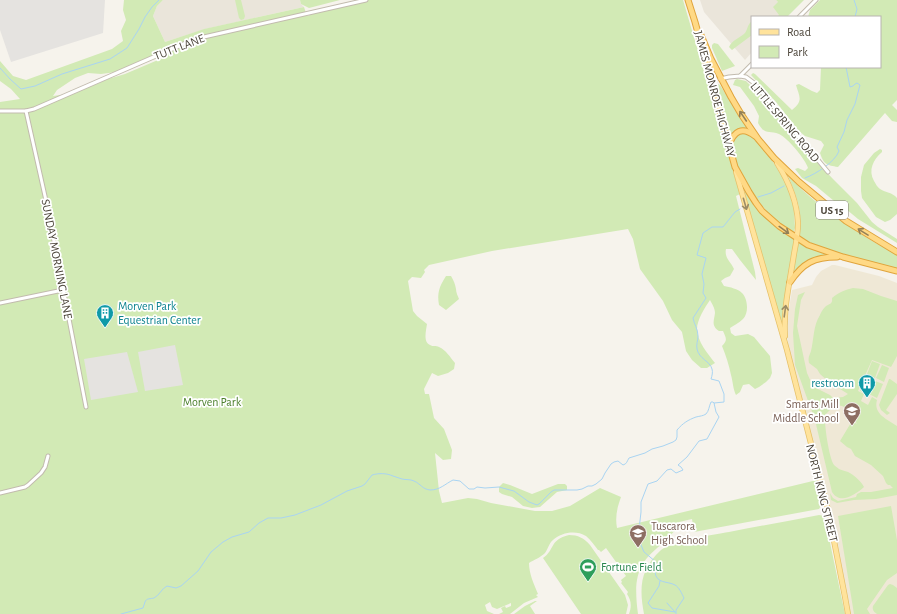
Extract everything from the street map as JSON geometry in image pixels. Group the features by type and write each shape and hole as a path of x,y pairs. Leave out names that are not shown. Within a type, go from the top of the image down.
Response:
{"highway":[{"name":"JAMES MONROE HIGHWAY","path":"688,0 735,166"},
{"name":"JAMES MONROE HIGHWAY","path":"695,22 720,79 758,139 774,158"},
{"path":"712,85 715,80 720,79"},
{"path":"729,145 734,134 741,130 748,131 758,139"},
{"name":"US 15","path":"774,158 799,182 846,221 897,252"},
{"name":"US 15","path":"735,166 749,192 762,210 779,226 797,239 821,250 897,271"},
{"path":"790,282 800,270 811,262 821,258 843,257"}],"main road":[{"name":"NORTH KING STREET","path":"774,158 786,178 794,196 798,223 797,239 784,320 787,350"},
{"name":"NORTH KING STREET","path":"735,166 787,350 828,510 848,614"}],"street":[{"name":"TUTT LANE","path":"0,111 26,111 34,109 195,39 366,0"},
{"path":"800,16 816,0"},
{"path":"720,79 740,76 751,65"},
{"name":"LITTLE SPRING ROAD","path":"740,76 746,77 754,83 823,168 828,172"},
{"name":"SUNDAY MORNING LANE","path":"26,111 47,205 86,407"},
{"path":"0,303 63,290"},
{"path":"0,493 28,485 45,467 48,456"}],"shaded area":[{"path":"0,0 105,0 103,33 11,62 0,30"},
{"path":"163,0 300,0 304,7 205,29 165,42 153,16 157,6"},
{"path":"700,0 776,0 778,2 779,15 751,16 751,53 745,60 704,12"},
{"name":"Smarts Mill Middle School","path":"832,265 879,276 897,283 897,614 846,614 828,510 788,353 787,321 792,290 812,285 821,271"},
{"path":"175,345 183,385 145,391 138,352"},
{"path":"127,352 138,392 91,400 84,359"}],"green space":[{"name":"Morven Park","path":"124,0 163,0 157,6 153,16 165,42 204,29 304,7 307,16 362,0 683,0 740,194 736,196 755,272 756,280 732,249 726,249 727,257 734,269 730,276 721,281 724,286 736,289 742,293 746,299 747,306 743,319 730,328 731,333 735,336 748,334 754,337 770,356 772,373 770,378 755,389 749,384 743,385 740,392 736,395 722,346 726,340 726,337 723,331 716,329 714,325 715,311 710,300 697,325 697,334 701,343 715,363 707,368 701,368 692,360 686,351 682,332 672,320 663,301 640,269 633,239 628,229 492,251 429,265 424,270 425,272 421,278 412,277 408,281 413,311 427,324 426,341 431,346 438,346 444,350 455,363 454,369 448,373 438,376 432,373 424,389 425,394 429,394 434,418 444,429 452,450 451,459 443,460 435,453 439,491 442,503 468,498 535,511 552,511 570,506 600,488 621,497 617,512 617,528 817,480 822,504 819,509 694,532 692,519 679,522 680,529 674,532 671,538 651,554 644,562 640,570 636,589 638,614 629,614 631,606 627,594 628,592 621,583 621,580 626,576 606,548 601,552 586,536 578,533 569,533 561,535 553,540 545,553 529,563 531,575 538,594 536,595 538,597 524,603 510,614 499,614 503,612 501,608 511,606 511,603 497,609 492,607 490,602 485,605 487,611 494,614 0,614 0,102 20,99 11,89 0,81 0,61 13,76 26,80 112,49 123,41 121,31 126,20 123,10","holes":["165,51 165,57 92,86 67,94 53,96 57,90 75,78 88,73 101,74 116,72"]},
{"path":"235,0 241,0 245,16 244,19 241,20 239,18"},
{"path":"300,0 340,0 309,8 301,4"},
{"path":"776,0 804,0 788,16 778,16 779,15 773,7 778,2"},
{"path":"820,0 897,0 897,100 892,105 897,110 897,122 892,121 885,113 838,167 829,165 823,160 820,153 824,145 821,141 805,136 799,131 776,102 751,75 753,73 755,74 792,110 798,104 800,98 796,85 799,84 817,93 820,90 821,68 881,68 881,16 808,16 810,10"},
{"path":"751,22 751,36 732,50 729,47 730,45 745,33"},
{"path":"714,43 718,44 735,66 722,71 712,48"},
{"path":"737,79 746,81 772,107 791,135 857,203 872,222 897,239 897,243 858,219 816,186 802,178 795,169 798,168 805,171 808,168 807,164 792,144 783,136 763,130 758,123 759,116 754,106 740,87 733,85"},
{"path":"718,84 747,128 736,130 729,137 715,87"},
{"path":"742,132 753,136 771,159 786,182 794,209 795,228 793,233 769,214 743,177 734,154 733,144 736,136"},
{"path":"880,149 882,152 872,165 872,177 879,188 897,198 897,214 885,222 876,217 862,198 861,191 861,177 864,165 874,153"},
{"path":"788,176 810,197 833,215 861,234 897,255 897,269 847,256 810,243 799,237 799,210 796,195"},
{"path":"744,190 780,229 795,239 783,308 782,331"},
{"path":"799,241 830,255 819,256 809,260 793,274"},
{"path":"446,276 451,276 459,299 446,310 439,305 438,293"},
{"path":"853,288 863,289 897,301 897,356 891,367 872,360 858,391 864,394 861,401 868,405 872,397 877,400 876,405 879,413 897,426 897,495 837,503 831,500 830,493 833,498 838,501 856,497 857,494 861,492 871,492 893,488 886,483 883,476 871,465 855,456 851,449 840,441 852,421 857,424 844,407 836,406 825,415 826,432 832,461 839,469 853,475 864,487 852,496 843,498 835,496 832,492 815,420 795,365 793,333 798,295 805,292 801,300 797,326 807,373 811,382 816,388 833,398 843,397 848,394 829,382 820,374 817,369 809,363 809,358 816,324 822,311 831,303 832,298"},
{"path":"872,361 880,364 875,378 867,374"},
{"path":"882,365 889,368 884,382 876,378"},
{"path":"866,377 874,380 868,394 860,391"},
{"path":"889,379 897,384 897,394 886,410 890,413 887,415 881,410 879,405"},
{"path":"875,381 883,384 877,398 869,394"},
{"path":"503,483 532,494 558,484 565,484 567,486 567,490 557,492 540,507 532,508 523,506 512,497 499,492 499,487"},
{"path":"891,506 897,540 897,573 887,580 867,609 870,614 854,614 838,516"},
{"path":"819,515 824,516 825,519 845,614 644,614 642,605 642,587 645,572 654,557 667,546 694,538"},
{"name":"Fortune Field","path":"569,535 581,537 590,545 625,595 628,605 626,614 581,614 543,558 547,555 555,542"},
{"path":"890,584 897,588 897,614 877,614 873,609 873,606"},
{"path":"537,601 530,606 535,614 514,614 525,606"}],"waterway":[{"path":"0,68 21,89 35,86 62,74 110,59 127,48 145,17 159,0"},
{"path":"854,0 857,9 855,16"},
{"path":"805,178 825,167 834,159 839,151 837,147 844,132 847,120 855,104 860,85 857,83 850,87 846,68"},
{"path":"758,197 771,193 784,186"},
{"path":"676,614 676,610 684,598 675,585 658,579 655,571 656,562 644,552 638,538 641,502 648,484 657,481 667,470 671,469 676,473 683,470 678,465 687,457 699,441 707,439 719,417 714,403 724,402 724,394 719,381 711,379 711,366 698,352 698,333 693,318 706,298 703,293 704,284 702,274 706,258 697,255 703,233 712,227 723,227 735,212 740,209"},
{"path":"121,614 143,608 146,600 156,597 167,586 176,588 181,586 198,571 211,552 232,537 249,532 259,523 268,518 281,518 295,515 321,505 347,491 362,486 372,475 385,474 411,480 425,489 430,490 440,488 453,480 460,481 469,489 474,489 477,487 499,487 514,491 529,502 537,505 554,490 577,490 596,484 602,479 611,464 614,462 618,461 623,465 629,458 673,442 676,440 677,430 681,425 690,419 703,416 708,411 711,402 714,403"},
{"path":"660,581 659,586 648,603 652,608 675,612"},
{"path":"667,603 675,612"}],"place":[{"name":"Morven Park Equestrian Center","path":"105,328"},
{"name":"restroom","path":"867,398"},
{"name":"Smarts Mill Middle School","path":"852,426"},
{"name":"Tuscarora High School","path":"638,548"},
{"name":"Fortune Field","path":"588,582"}]}
